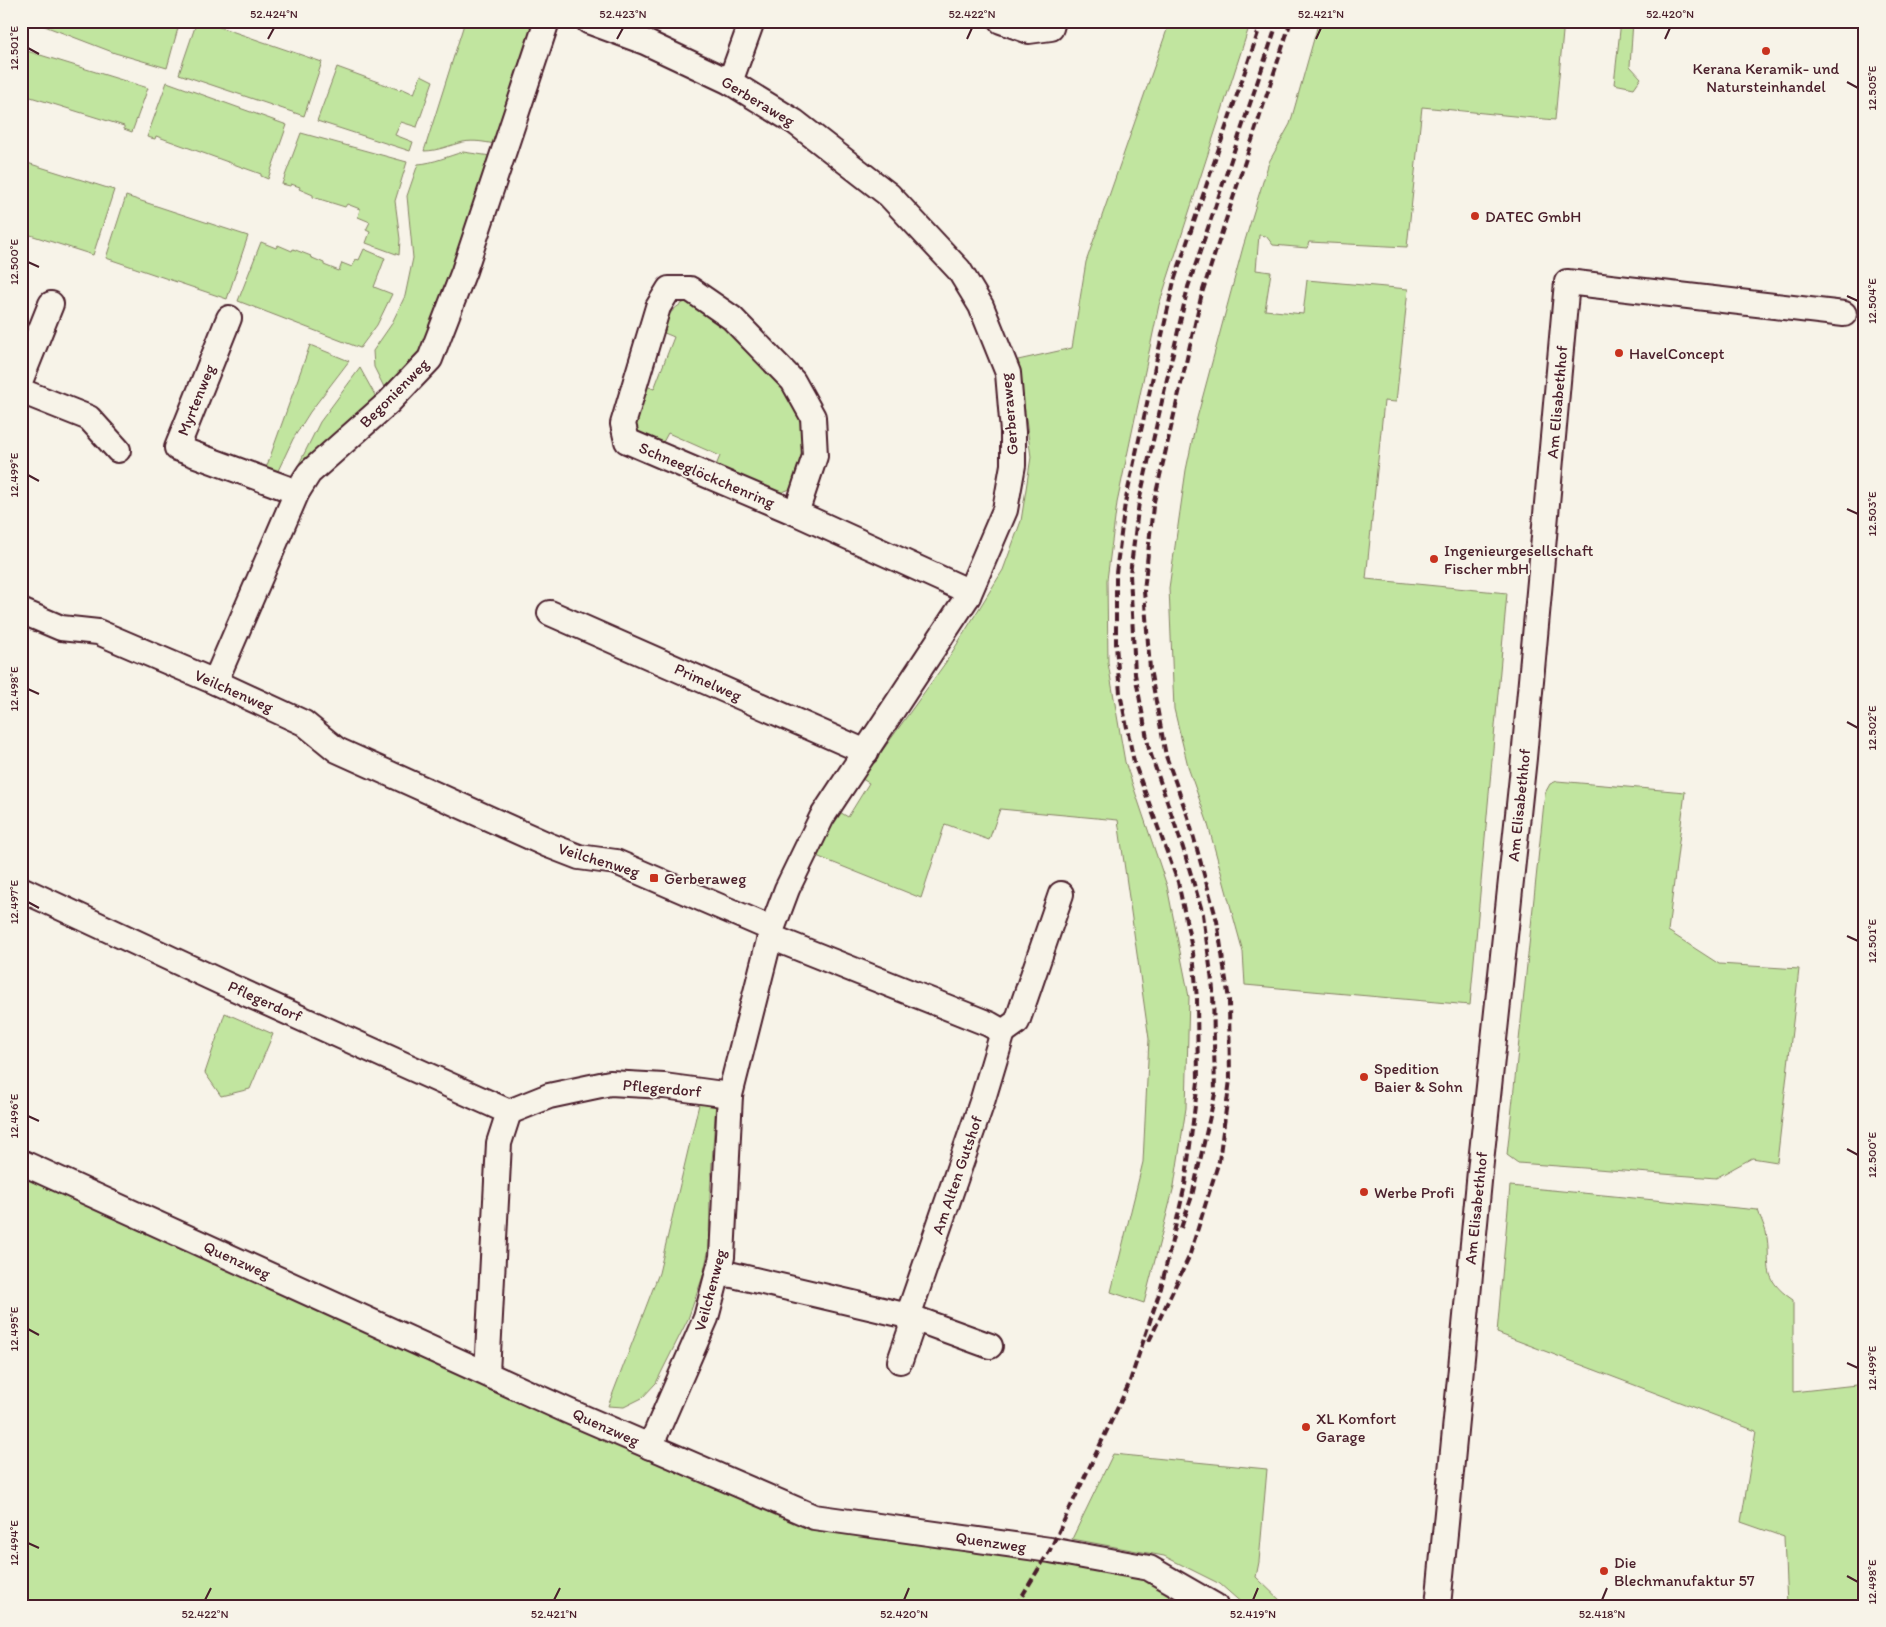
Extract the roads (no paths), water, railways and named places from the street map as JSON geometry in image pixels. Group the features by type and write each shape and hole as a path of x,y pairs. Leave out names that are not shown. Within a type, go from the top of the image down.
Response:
{"street":[{"name":"Begonienweg","path":"216,682 297,492 309,474 389,402 430,359 464,270 502,152 548,21"},
{"name":"Gerberaweg","path":"588,21 645,42 730,82 795,122 889,194 959,270 981,306 1008,373 1013,432 1013,465 1005,510 968,596 822,817 787,889 771,933"},
{"path":"730,82 752,21"},
{"path":"1001,21 1029,31 1051,28 1053,21"},
{"name":"Am Elisabethhof","path":"1438,1606 1480,1171 1524,758 1567,282 1844,314"},
{"name":"Schneeglöckchenring","path":"796,513 815,456 813,417 793,381 732,318 690,290 669,290 658,308 623,424 628,441 796,513 959,587 968,596"},
{"path":"21,380 52,304"},
{"name":"Myrtenweg","path":"229,318 177,448 297,492"},
{"path":"21,391 89,418 118,450"},
{"name":"Veilchenweg","path":"21,611 61,628 98,632 216,682 304,723 337,750 548,845 580,857 616,862 771,933 730,1095 722,1257 718,1274 706,1318 650,1447"},
{"name":"Primelweg","path":"550,613 866,752"},
{"name":"Pflegerdorf","path":"21,889 509,1112 549,1096 610,1083 664,1086 730,1095"},
{"name":"Am Alten Gutshof","path":"900,1361 911,1329 908,1316 982,1102 1004,1032 1016,1022 1061,894"},
{"path":"771,933 1004,1032"},
{"path":"487,1373 499,1143 509,1112"},
{"name":"Quenzweg","path":"21,1162 650,1447 814,1517 1050,1550 1149,1568 1215,1606"},
{"path":"718,1274 732,1275 908,1316 990,1346"}],"railway":[{"path":"1016,1606 1050,1550 1129,1384 1161,1288 1185,1185 1198,1082 1197,999 1193,953 1178,882 1134,762 1120,693 1116,645 1116,573 1125,503 1174,281 1262,21"},
{"path":"1181,1228 1192,1196 1215,1094 1213,989 1203,914 1183,848 1149,749 1135,674 1130,574 1139,502 1188,287 1278,21"},
{"path":"1149,1341 1189,1257 1219,1161 1230,1080 1229,1000 1217,921 1188,817 1166,756 1150,669 1144,591 1153,506 1202,293 1291,21"}],"place":[{"name":"Kerana Keramik- und Natursteinhandel","path":"1766,51"},
{"name":"DATEC GmbH","path":"1475,216"},
{"name":"HavelConcept","path":"1619,353"},
{"name":"Ingenieurgesellschaft Fischer mbH","path":"1434,559"},
{"name":"Gerberaweg","path":"654,878"},
{"name":"Spedition Baier & Sohn","path":"1364,1077"},
{"name":"Werbe Profi","path":"1364,1192"},
{"name":"XL Komfort Garage","path":"1306,1427"},
{"name":"Die Blechmanufaktur 57","path":"1604,1571"}]}
